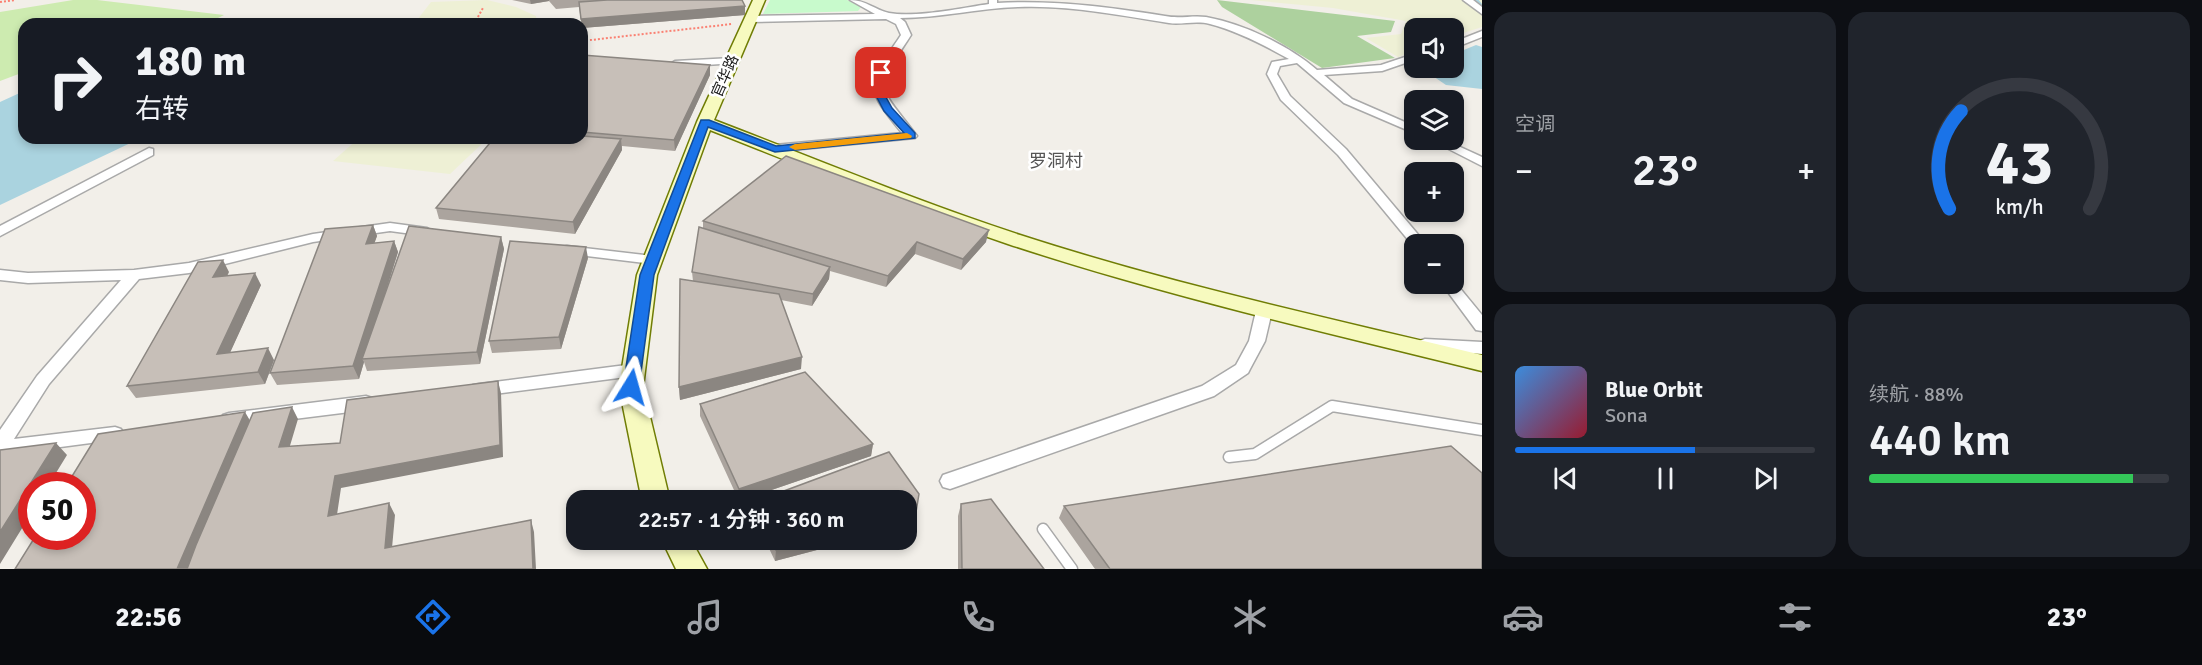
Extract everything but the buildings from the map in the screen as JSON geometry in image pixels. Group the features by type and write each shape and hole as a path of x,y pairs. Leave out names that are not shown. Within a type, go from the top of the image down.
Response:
{"main road":[{"name":"官华路","path":"654,490 631,387 647,275 705,122 759,0"},
{"path":"705,122 942,213 1056,252 1264,311 1482,363"},
{"path":"682,550 692,569"}],"street":[{"path":"775,149 911,135 888,109 878,90 881,73 906,35 900,22 854,0"},
{"path":"1467,0 1482,11"},
{"path":"750,20 936,15 993,3 1050,2 1091,5 1173,21 1207,21 1283,51 1299,60 1348,101 1404,126"},
{"path":"1464,41 1482,34"},
{"path":"1299,60 1275,64 1272,74 1285,98 1342,152 1411,234"},
{"path":"1314,73 1382,68 1404,60"},
{"path":"668,64 732,61"},
{"path":"1457,150 1482,162"},
{"path":"0,232 149,152"},
{"path":"0,275 28,278 134,275 189,268 313,238 390,227 444,235"},
{"path":"546,247 653,260"},
{"path":"0,446 43,380 134,275"},
{"path":"1457,294 1482,326"},
{"path":"950,481 1208,391 1242,369 1257,341 1264,311"},
{"path":"1403,344 1482,348"},
{"path":"456,392 634,370"},
{"path":"208,423 386,401"},
{"path":"0,446 138,432"}],"lane":[{"path":"1229,457 1255,454 1332,406 1482,430"},
{"path":"1043,530 1072,569"}],"path":[{"path":"0,2 15,0"},
{"path":"477,18 483,8"},
{"path":"588,40 750,20"}],"green space":[{"path":"73,0 97,0 224,15 218,18 18,18 18,74 0,81 0,12"},
{"path":"487,0 516,7 536,18 419,18 431,2"},
{"path":"770,0 847,0 861,7 858,11 763,14"},
{"path":"1217,0 1395,21 1391,32 1357,36 1395,58 1322,68 1222,7"},
{"path":"1250,0 1482,0 1482,27 1464,33 1464,18 1404,18 1404,21 1333,8"},
{"path":"1404,26 1404,55 1398,57 1366,38 1401,34"},
{"path":"352,144 482,144 450,174 333,161"}],"water":[{"path":"1476,45 1482,47 1482,89 1446,85 1436,78 1464,78 1464,50"},
{"path":"18,94 18,144 128,144 0,205 0,102"}],"waterway":[{"path":"1476,0 1482,7"}],"slow traffic":[{"path":"795,147 907,136"}],"district":[{"name":"罗洞村","path":"1056,161"}],"route":[{"path":"631,387 647,275 705,122 775,149 911,135 888,109 878,90 881,73"}]}
